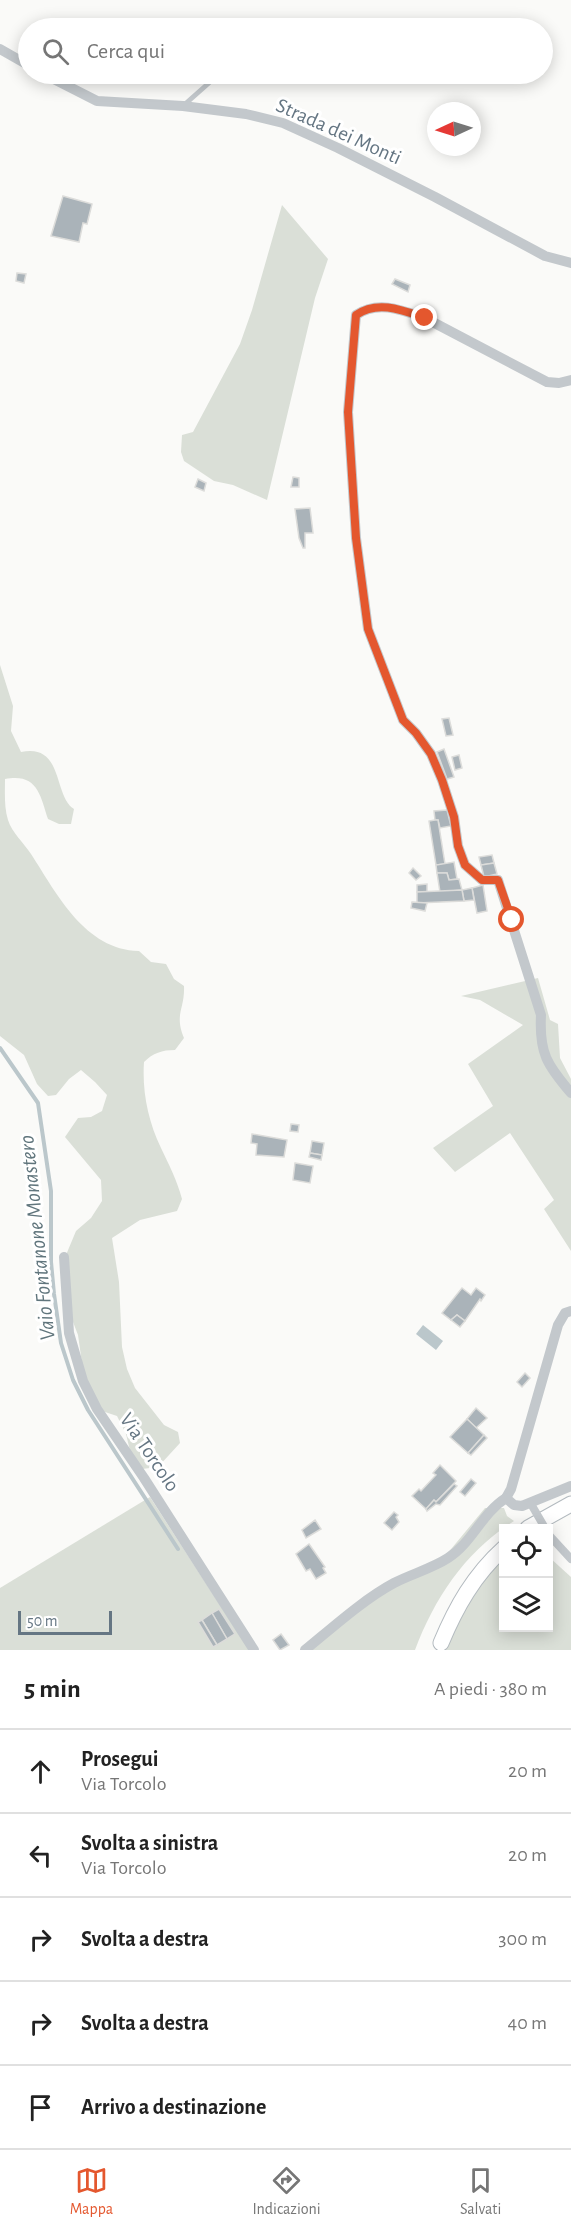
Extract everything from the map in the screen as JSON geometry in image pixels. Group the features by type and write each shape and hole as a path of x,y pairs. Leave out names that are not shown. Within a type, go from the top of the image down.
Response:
{"main road":[{"path":"535,1524 571,1504"},
{"path":"441,1643 453,1614 470,1584 499,1553"}],"street":[{"path":"0,49 18,59"},
{"name":"Strada dei Monti","path":"64,84 97,101 183,106 246,114 283,123 425,192 544,256 571,263"},
{"path":"571,380 559,383 548,382 434,323 404,311 381,307 366,308 356,315 348,412 356,538 368,629 403,720 431,754 442,780 454,817 458,846 465,865 482,880 498,880 541,1015 540,1035 544,1057 571,1094"},
{"name":"Via Torcolo","path":"64,1257 69,1333 83,1381 97,1409 254,1650"},
{"path":"305,1650 392,1584 450,1557 495,1505 506,1498 511,1489 558,1325 565,1314 571,1311"},
{"path":"506,1498 514,1505 522,1506 571,1486"},
{"path":"531,1504 542,1524"},
{"path":"553,1539 571,1559"}],"lane":[{"path":"183,106 208,84"}],"shaded area":[{"path":"282,205 328,259 315,298 267,500 233,485 214,481 184,461 181,452 182,435 193,432 240,344"},
{"path":"0,665 13,706 11,731 21,752 35,751 44,755 56,772 67,802 74,809 71,824 59,824 48,819 36,787 31,782 16,778 5,779 6,810 12,829 62,902 88,930 103,941 120,948 139,951 151,962 166,964 174,979 184,986 180,1023 184,1038 175,1050 158,1053 144,1062 147,1106 156,1138 182,1199 177,1211 140,1220 112,1238 119,1282 122,1347 127,1369 135,1388 164,1425 178,1432 180,1443 158,1467 142,1469 131,1455 126,1434 117,1416 96,1409 86,1391 78,1335 70,1314 66,1255 76,1231 91,1218 102,1201 101,1180 65,1137 78,1118 91,1117 102,1111 107,1095 81,1070 69,1079 56,1095 48,1096 37,1084 24,1055 0,1036"},
{"path":"538,978 550,1020 558,1024 560,1058 571,1079 571,1251 544,1209 554,1200 510,1133 455,1172 433,1148 493,1106 468,1064 523,1025 480,1000 461,996"},
{"path":"423,1325 443,1341 436,1350 416,1334"},
{"path":"150,1497 249,1650 0,1650 0,1588"},
{"path":"485,1508 504,1508 507,1516 514,1521 510,1524 499,1524 499,1532 481,1546 454,1577 432,1612 415,1650 300,1650 353,1606 442,1560"},
{"path":"499,1560 499,1632 553,1632 553,1561 571,1577 571,1650 439,1650 454,1618"}],"building":[{"path":"63,196 92,204 87,224 83,223 79,242 51,236"},
{"path":"17,273 26,274 24,283 16,281"},
{"path":"395,279 410,285 408,292 392,284"},
{"path":"293,477 299,478 299,487 291,487"},
{"path":"198,479 206,483 204,491 195,487"},
{"path":"310,508 313,533 305,533 305,548 303,548 299,538 295,509"},
{"path":"449,718 453,735 446,736 442,719"},
{"path":"444,749 454,777 447,779 437,752"},
{"path":"459,755 462,768 455,770 452,757"},
{"path":"447,810 451,826 440,828 438,820 435,820 434,811"},
{"path":"438,820 445,864 436,865 429,821"},
{"path":"492,855 494,863 481,865 479,857"},
{"path":"454,862 457,879 449,880 447,873 437,873 436,865"},
{"path":"494,863 497,874 484,877 481,865"},
{"path":"413,868 421,876 416,880 409,873"},
{"path":"437,873 447,873 449,880 459,879 462,890 440,892"},
{"path":"427,884 427,892 417,892 417,885"},
{"path":"483,885 487,911 477,913 472,888"},
{"path":"472,888 474,900 464,901 462,890"},
{"path":"462,890 464,901 417,903 417,892"},
{"path":"412,902 427,903 425,911 411,908"},
{"path":"291,1124 299,1125 298,1132 290,1131"},
{"path":"252,1134 287,1140 284,1157 256,1155 257,1144 251,1143"},
{"path":"312,1141 324,1143 322,1155 310,1153"},
{"path":"310,1153 322,1155 321,1160 309,1157"},
{"path":"295,1163 313,1166 310,1183 293,1180"},
{"path":"462,1288 471,1295 476,1288 485,1295 465,1321 457,1315 451,1320 442,1313"},
{"path":"457,1315 465,1321 460,1327 451,1320"},
{"path":"525,1373 530,1378 522,1387 517,1382"},
{"path":"476,1408 487,1418 476,1428 467,1419"},
{"path":"467,1419 484,1435 468,1453 450,1437"},
{"path":"484,1435 487,1438 471,1455 468,1453"},
{"path":"440,1465 456,1481 426,1509 412,1496 419,1489 421,1491 436,1475 433,1473"},
{"path":"471,1479 476,1483 465,1496 460,1492"},
{"path":"454,1484 457,1486 440,1505 436,1504 427,1511 426,1509 434,1500 436,1502"},
{"path":"394,1512 398,1515 396,1517 399,1522 392,1530 384,1523"},
{"path":"315,1520 321,1529 306,1538 302,1530"},
{"path":"309,1544 325,1567 323,1568 326,1573 316,1579 310,1569 306,1571 296,1554"},
{"path":"219,1609 235,1634 227,1639 212,1613"},
{"path":"212,1613 227,1639 217,1645 202,1620"},
{"path":"202,1620 217,1645 213,1647 198,1622"},
{"path":"281,1634 289,1645 280,1650 273,1640"}],"waterway":[{"name":"Vaio Fontanone Monastero","path":"0,1048 38,1103 51,1191 51,1262 54,1294 61,1343 73,1380 88,1410 178,1549"}],"route":[{"path":"425,318 381,307 366,308 356,315 348,412 349,451 361,584 368,629 395,701 403,720 431,754 449,795 458,846 465,865 482,880 498,880 512,920"}]}
